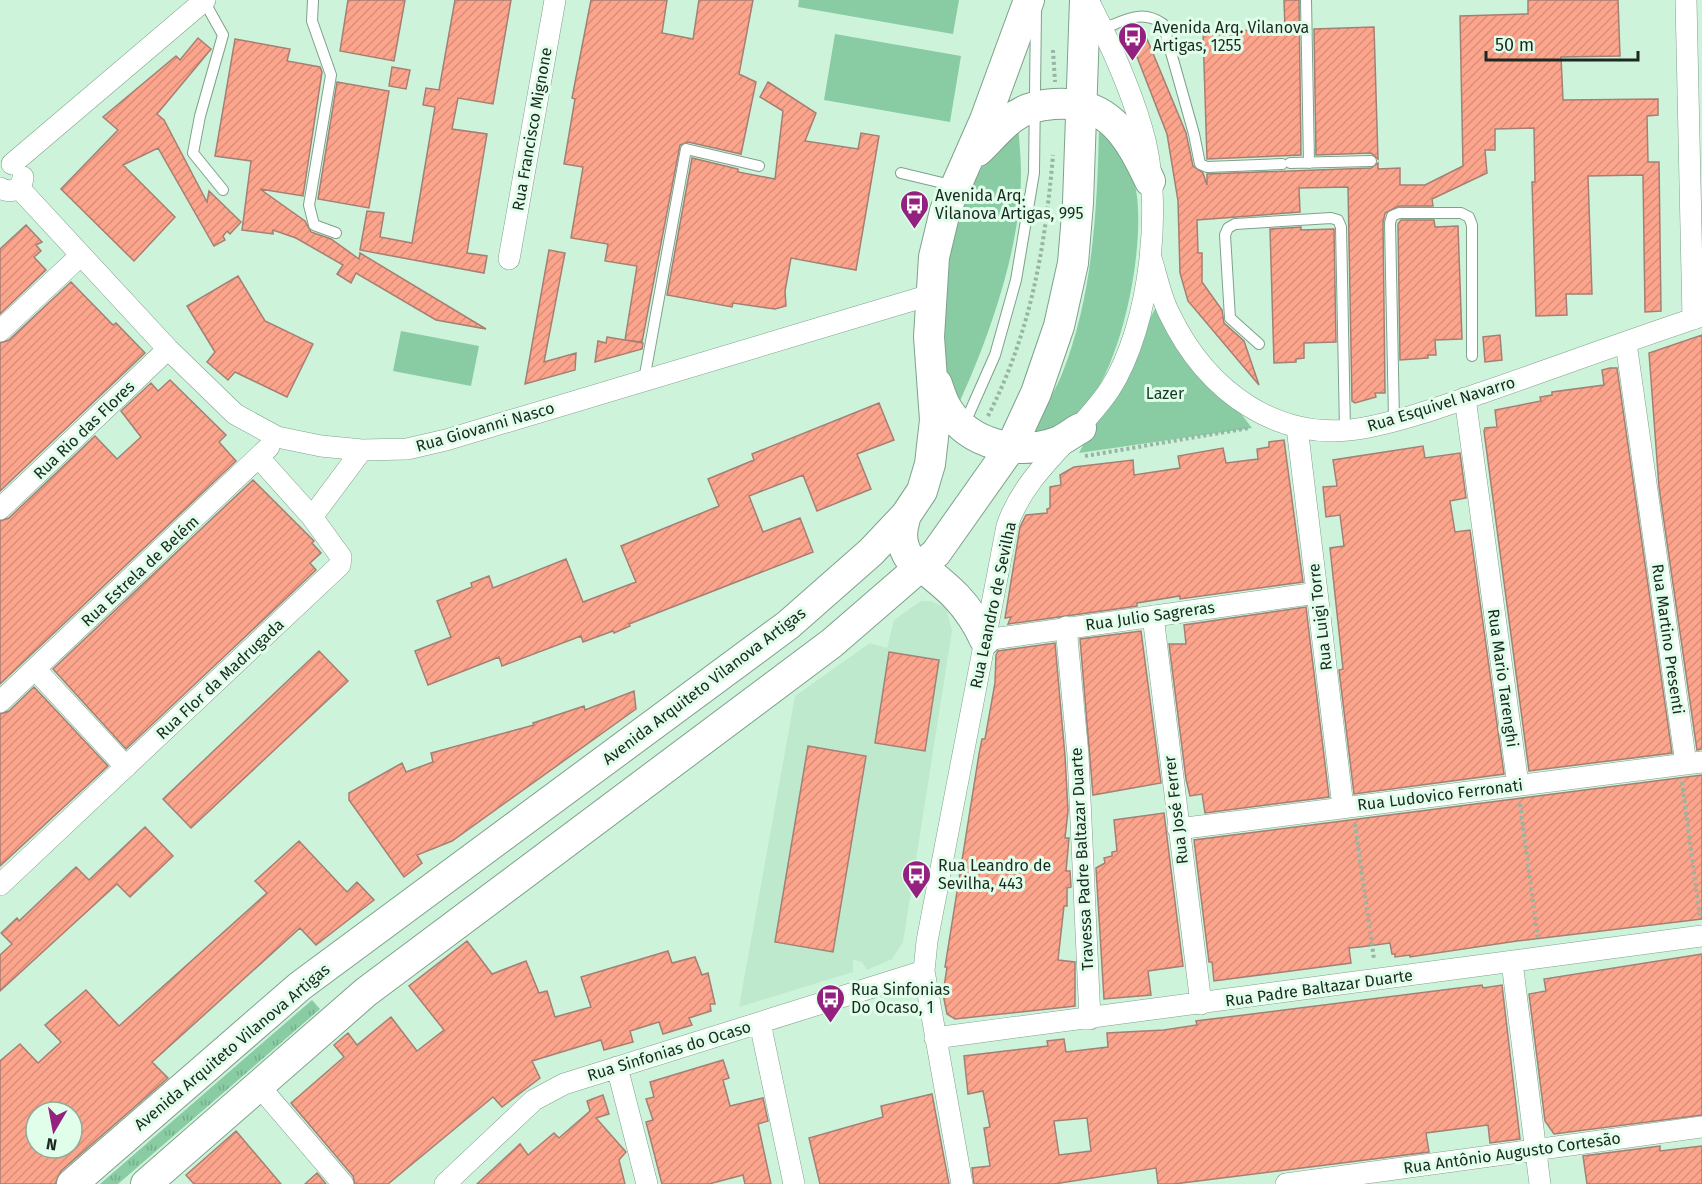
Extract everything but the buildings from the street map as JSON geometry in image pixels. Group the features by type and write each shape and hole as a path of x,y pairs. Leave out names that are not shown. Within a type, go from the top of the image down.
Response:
{"main road":[{"name":"Avenida Arquiteto Vilanova Artigas","path":"72,1184 300,986 788,625 847,575 906,516 922,491 930,464 935,420 929,337 930,295 937,246 960,175 997,91 1029,0"},
{"path":"146,1184 366,992 832,643 936,553 1011,447 1036,393 1059,326 1073,263 1086,0"},
{"path":"960,175 1012,118 1035,106 1082,105 1098,111 1118,127 1133,145 1150,181"},
{"path":"933,373 947,409 963,428 977,438 1011,447 1037,447 1058,442 1081,428"},
{"path":"906,516 901,532 902,546 908,556 963,601 972,612 984,640"}],"street":[{"name":"Rua Francisco Mignone","path":"509,259 555,0"},
{"name":"Rua Leandro de Sevilha","path":"962,1184 924,971 927,940 1007,525 1015,505 1047,462 1081,428 1111,387 1129,350 1141,311 1151,259 1153,221 1143,131 1103,29 1086,0"},
{"path":"1686,0 1698,318"},
{"path":"11,176 48,134 204,1"},
{"name":"Rua Giovanni Nasco","path":"11,176 80,256 168,350 235,414 277,437 362,450 407,449 446,440 930,295"},
{"path":"0,331 80,256"},
{"name":"Rua Esquivel Navarro","path":"1151,259 1167,309 1190,350 1221,384 1250,409 1288,425 1311,430 1369,428 1465,398 1698,318"},
{"name":"Rua Martino Presenti","path":"1626,343 1694,763"},
{"name":"Rua Rio das Flores","path":"0,509 168,350"},
{"name":"Rua Mario Tarenghi","path":"1465,398 1518,785"},
{"name":"Rua Luigi Torre","path":"1288,425 1317,593 1348,806"},
{"name":"Rua Estrela de Belém","path":"0,702 260,459 277,437"},
{"path":"312,517 362,450"},
{"name":"Rua Flor da Madrugada","path":"0,885 340,565 341,557 312,517 260,459"},
{"name":"Rua Julio Sagreras","path":"984,640 1317,593"},
{"name":"Rua José Ferrer","path":"1153,616 1201,1004"},
{"name":"Travessa Padre Baltazar Duarte","path":"1066,627 1073,700 1090,1019"},
{"path":"35,669 126,768"},
{"name":"Rua Ludovico Ferronati","path":"1178,829 1694,763"},
{"name":"Rua Padre Baltazar Duarte","path":"935,1038 1512,962 1701,929"},
{"path":"1512,962 1540,1184"},
{"name":"Rua Sinfonias do Ocaso","path":"446,1184 534,1100 564,1084 924,971"},
{"path":"760,1023 794,1184"},
{"path":"616,1067 647,1184"},
{"path":"259,1086 343,1184"},
{"name":"Rua Antônio Augusto Cortesão","path":"1287,1184 1702,1127"}],"lane":[{"path":"313,0 312,21 332,75 309,205 314,225 336,233"},
{"path":"963,428 995,355 1015,286 1034,173 1036,0"},
{"path":"1306,0 1309,163"},
{"path":"204,1 223,35 200,116 193,153 224,190"},
{"path":"1103,29 1139,15 1153,18 1163,24 1194,134 1200,164 1207,167 1371,160"},
{"path":"644,380 686,149 759,166"},
{"path":"901,173 960,175"},
{"path":"1394,420 1390,222 1392,216 1399,213 1461,213 1469,217 1472,225 1472,357"},
{"path":"1259,344 1230,318 1225,235 1228,228 1235,224 1331,218 1338,220 1341,227 1345,430"}],"path":[{"path":"1047,462 1288,425"},
{"path":"1694,763 1682,775 1701,929"},
{"path":"1518,785 1540,958"},
{"path":"1348,806 1377,979"}],"shaded area":[{"path":"921,601 931,601 946,608 952,631 903,942 892,959 867,970 862,962 853,960 853,972 739,1007 795,696 870,643 887,648 894,620"}],"green space":[{"path":"799,0 959,0 953,34 798,7"},
{"path":"835,34 961,56 950,122 824,100"},
{"path":"1018,123 1021,168 1020,202 1010,260 982,348 960,401 947,374 941,344 940,310 945,276 953,241 976,178 993,149"},
{"path":"1099,129 1127,164 1136,190 1137,243 1128,307 1108,368 1095,393 1080,412 1069,421 1031,436 1062,374 1081,314 1095,222"},
{"name":"Lazer","path":"1157,305 1252,428 1079,453"},
{"path":"401,331 479,346 471,386 393,371"},
{"path":"312,1000 320,1009 118,1184 100,1184"}],"place":[{"name":"Avenida Arq. Vilanova Artigas, 1255","path":"1132,62"},
{"name":"Avenida Arq. Vilanova Artigas, 995","path":"914,230"},
{"name":"Rua Leandro de Sevilha, 443","path":"917,900"},
{"name":"Rua Sinfonias Do Ocaso, 1","path":"830,1024"}]}
